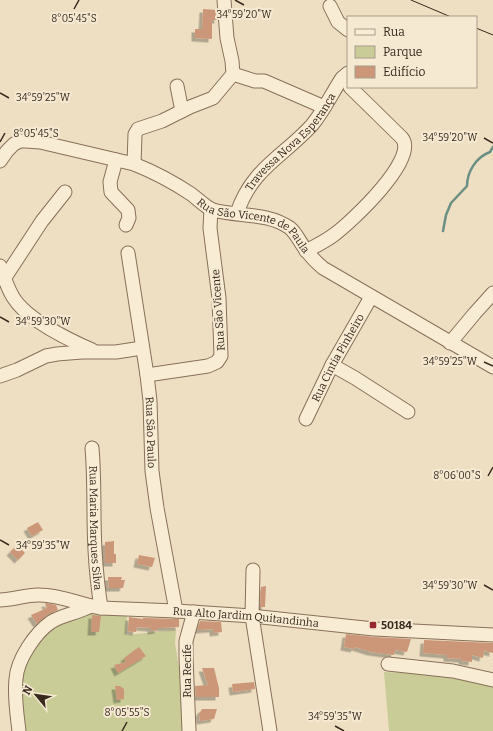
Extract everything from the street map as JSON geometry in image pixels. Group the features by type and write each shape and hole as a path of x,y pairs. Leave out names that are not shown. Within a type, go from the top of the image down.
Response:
{"street":[{"path":"134,164 135,134 138,129 162,121 190,107 213,98 233,74 227,38 224,0"},
{"path":"330,6 338,22 347,29"},
{"path":"233,74 255,81 266,82 324,107"},
{"name":"Travessa Nova Esperança","path":"237,213 245,193 252,182 270,162 306,132 314,123 324,107 347,81"},
{"path":"177,86 182,111"},
{"path":"306,251 335,235 364,208 389,180 406,148 406,144 402,138 354,88"},
{"name":"Rua São Vicente de Paula","path":"0,161 7,151 14,144 20,141 40,142 134,164 168,180 211,209 268,218 281,223 297,235 306,251 315,262 323,268 493,367"},
{"path":"116,160 110,182 111,192 128,210 129,218 126,225"},
{"path":"4,279 42,221 65,192"},
{"name":"Rua São Vicente","path":"147,375 208,366 217,362 221,356 219,298 210,228 211,209"},
{"name":"Rua São Paulo","path":"128,253 150,401 152,471 157,508 176,610"},
{"path":"0,266 4,279 14,299 23,310 35,319 78,344 99,353"},
{"path":"450,342 493,293"},
{"name":"Rua Cintia Pinheiro","path":"306,419 332,365 371,297"},
{"path":"0,376 17,370 46,356 67,353 116,352 142,348"},
{"path":"332,365 408,412"},
{"name":"Rua Maria Marques Silva","path":"92,448 97,577 96,607"},
{"path":"253,570 252,616 270,731"},
{"name":"Rua Alto Jardim Quitandinha","path":"0,600 42,595 64,598 96,607 176,610 252,616 374,629 493,636"},
{"path":"19,731 16,677 22,659 30,644 51,622 96,607"},
{"name":"Rua Recife","path":"189,731 186,641 194,612"},
{"path":"388,664 453,671 493,680"}],"green space":[{"path":"88,610 127,611 126,635 176,630 175,643 189,729 184,731 24,731 17,676 31,643 64,620"},
{"path":"384,672 443,675 493,684 493,731 389,731"}],"building":[{"path":"203,9 217,10 218,20 212,20 212,39 195,38 195,29 202,29"},
{"path":"38,522 43,530 32,536 27,528"},
{"path":"114,541 116,563 105,563 105,542"},
{"path":"17,545 25,553 18,560 10,552"},
{"path":"139,555 155,558 152,567 137,564"},
{"path":"108,577 122,577 121,580 125,580 123,588 109,588"},
{"path":"266,586 265,607 260,607 261,587"},
{"path":"46,603 56,605 58,610 47,615 37,624 31,615 47,608"},
{"path":"92,615 101,616 99,632 91,632"},
{"path":"129,617 143,619 179,619 179,627 158,628 158,630 151,631 151,628 137,627 136,632 128,631"},
{"path":"200,621 221,622 222,632 213,633 213,629 197,630"},
{"path":"346,634 411,639 407,652 395,650 394,655 371,652 355,647 354,649 344,647"},
{"path":"424,640 493,643 493,653 484,651 483,658 472,655 472,662 462,661 462,659 447,658 447,655 423,653"},
{"path":"139,647 146,656 118,673 114,665 126,662 124,658"},
{"path":"202,668 214,668 219,688 219,697 196,697 195,686 208,685"},
{"path":"254,682 255,689 233,692 232,684"},
{"path":"115,686 120,686 124,689 124,699 117,700"},
{"path":"202,709 217,709 214,719 200,721 199,714"}],"waterway":[{"path":"443,231 446,215 451,203 467,186 467,181 473,166 480,157 490,152 493,147"}],"tram line":[{"path":"411,0 449,16"},
{"path":"477,28 493,35"}],"place":[{"name":"50184","path":"373,625"}]}
